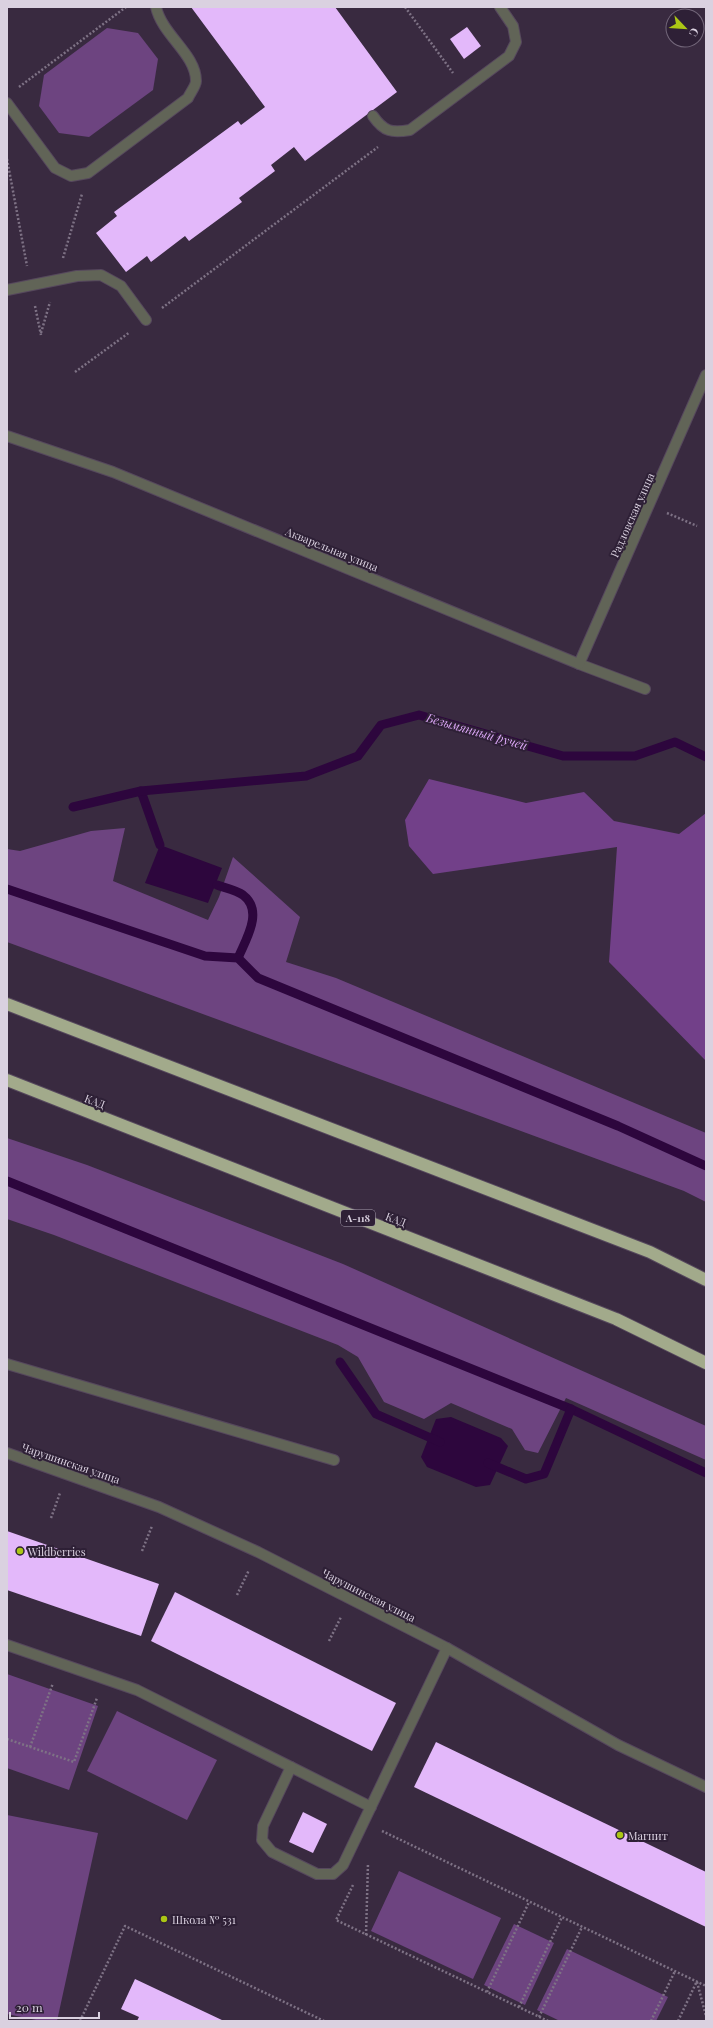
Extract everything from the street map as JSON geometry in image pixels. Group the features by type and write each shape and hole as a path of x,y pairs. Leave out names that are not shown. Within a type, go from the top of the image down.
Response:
{"highway":[{"path":"7,1004 650,1252 706,1280"},
{"name":"КАД","path":"7,1080 616,1319 706,1363"}],"street":[{"path":"7,103 55,168 71,176 88,173 188,98 196,82 193,65 158,19 156,7"},
{"path":"373,116 380,125 394,133 410,130 509,56 516,42 513,26 500,7"},
{"path":"7,290 78,276 101,275 122,286 146,320"},
{"name":"Радловская улица","path":"579,664 650,506 706,375"},
{"name":"Акварельная улица","path":"7,436 113,472 579,664 646,689"},
{"path":"7,1364 334,1460"},
{"name":"Чарушинская улица","path":"7,1453 159,1507 258,1552 447,1648 618,1745 706,1787"},
{"path":"7,1645 137,1690 371,1807"},
{"path":"291,1767 263,1826 262,1840 272,1852 317,1874 333,1874 343,1865 447,1648"}],"path":[{"path":"13,91 126,7"},
{"path":"405,7 466,89"},
{"path":"75,372 383,144 394,133"},
{"path":"7,160 41,335 88,173"},
{"path":"650,506 697,526"},
{"path":"51,1518 66,1474"},
{"path":"142,1551 159,1507"},
{"path":"237,1595 258,1552"},
{"path":"329,1641 350,1599"},
{"path":"30,1747 51,1689"},
{"path":"7,1739 74,1762 94,1704"},
{"path":"363,1822 706,1986"},
{"path":"366,1935 368,1861"},
{"path":"487,1992 529,1902"},
{"path":"519,2007 562,1917"},
{"path":"336,1920 548,2021"},
{"path":"80,2021 125,1926 324,2021"},
{"path":"539,2017 582,1927"},
{"path":"651,2021 674,1971"},
{"path":"696,1981 706,2016"},
{"path":"678,2021 696,1981"}],"shaded area":[{"path":"107,28 138,33 158,59 153,90 89,137 59,133 39,106 44,75"},
{"path":"429,779 526,803 584,792 614,821 679,834 706,813 706,1061 609,962 617,847 433,874 409,846 405,820"},
{"path":"125,828 113,881 208,920 219,897 233,857 300,917 286,962 336,978 706,1133 706,1202 684,1191 7,942 7,849 20,851 91,831"},
{"path":"160,845 222,868 208,903 145,883"},
{"path":"7,1138 87,1165 343,1264 706,1426 706,1460 566,1398 538,1453 525,1450 512,1429 451,1403 424,1419 384,1402 358,1357 338,1345 54,1235 7,1219"},
{"path":"451,1417 501,1438 508,1446 490,1485 476,1487 427,1467 421,1457 436,1419"},
{"path":"7,1674 98,1706 69,1790 7,1768"},
{"path":"117,1711 217,1760 187,1820 87,1771"},
{"path":"7,1815 98,1833 57,2021 41,2021 7,2014"},
{"path":"399,1871 501,1918 473,1979 371,1931"},
{"path":"514,1924 554,1943 525,2005 484,1985"},
{"path":"567,1949 668,1997 656,2021 560,2021 537,2010"}],"building":[{"path":"191,7 335,7 397,92 305,161 294,147 271,165 275,171 239,198 242,202 189,241 185,236 151,262 147,256 126,272 96,233 117,216 114,212 238,121 241,125 265,107"},
{"path":"467,27 481,46 464,59 450,39"},
{"path":"7,1531 159,1584 141,1636 7,1590"},
{"path":"175,1592 396,1703 372,1751 151,1641"},
{"path":"436,1742 706,1872 706,1927 414,1787"},
{"path":"303,1812 327,1824 313,1853 289,1842"},
{"path":"135,1979 224,2021 137,2021 139,2017 121,2009"}],"waterway":[{"name":"Безымянный ручей","path":"73,807 141,791 306,776 358,756 381,725 419,715 563,756 635,756 675,742 706,757"},
{"path":"141,791 160,845"},
{"path":"217,885 234,890 243,895 249,902 252,909 253,917 249,934 238,958"},
{"path":"7,889 205,956 238,958 258,978 618,1126 706,1166"},
{"path":"7,1181 571,1409 706,1473"},
{"path":"340,1362 376,1414 440,1442"},
{"path":"488,1463 526,1479 544,1474 571,1409"}],"place":[{"name":"Wildberries","path":"20,1551"},
{"name":"Магнит","path":"620,1835"},
{"name":"Школа № 531","path":"164,1919"}]}
